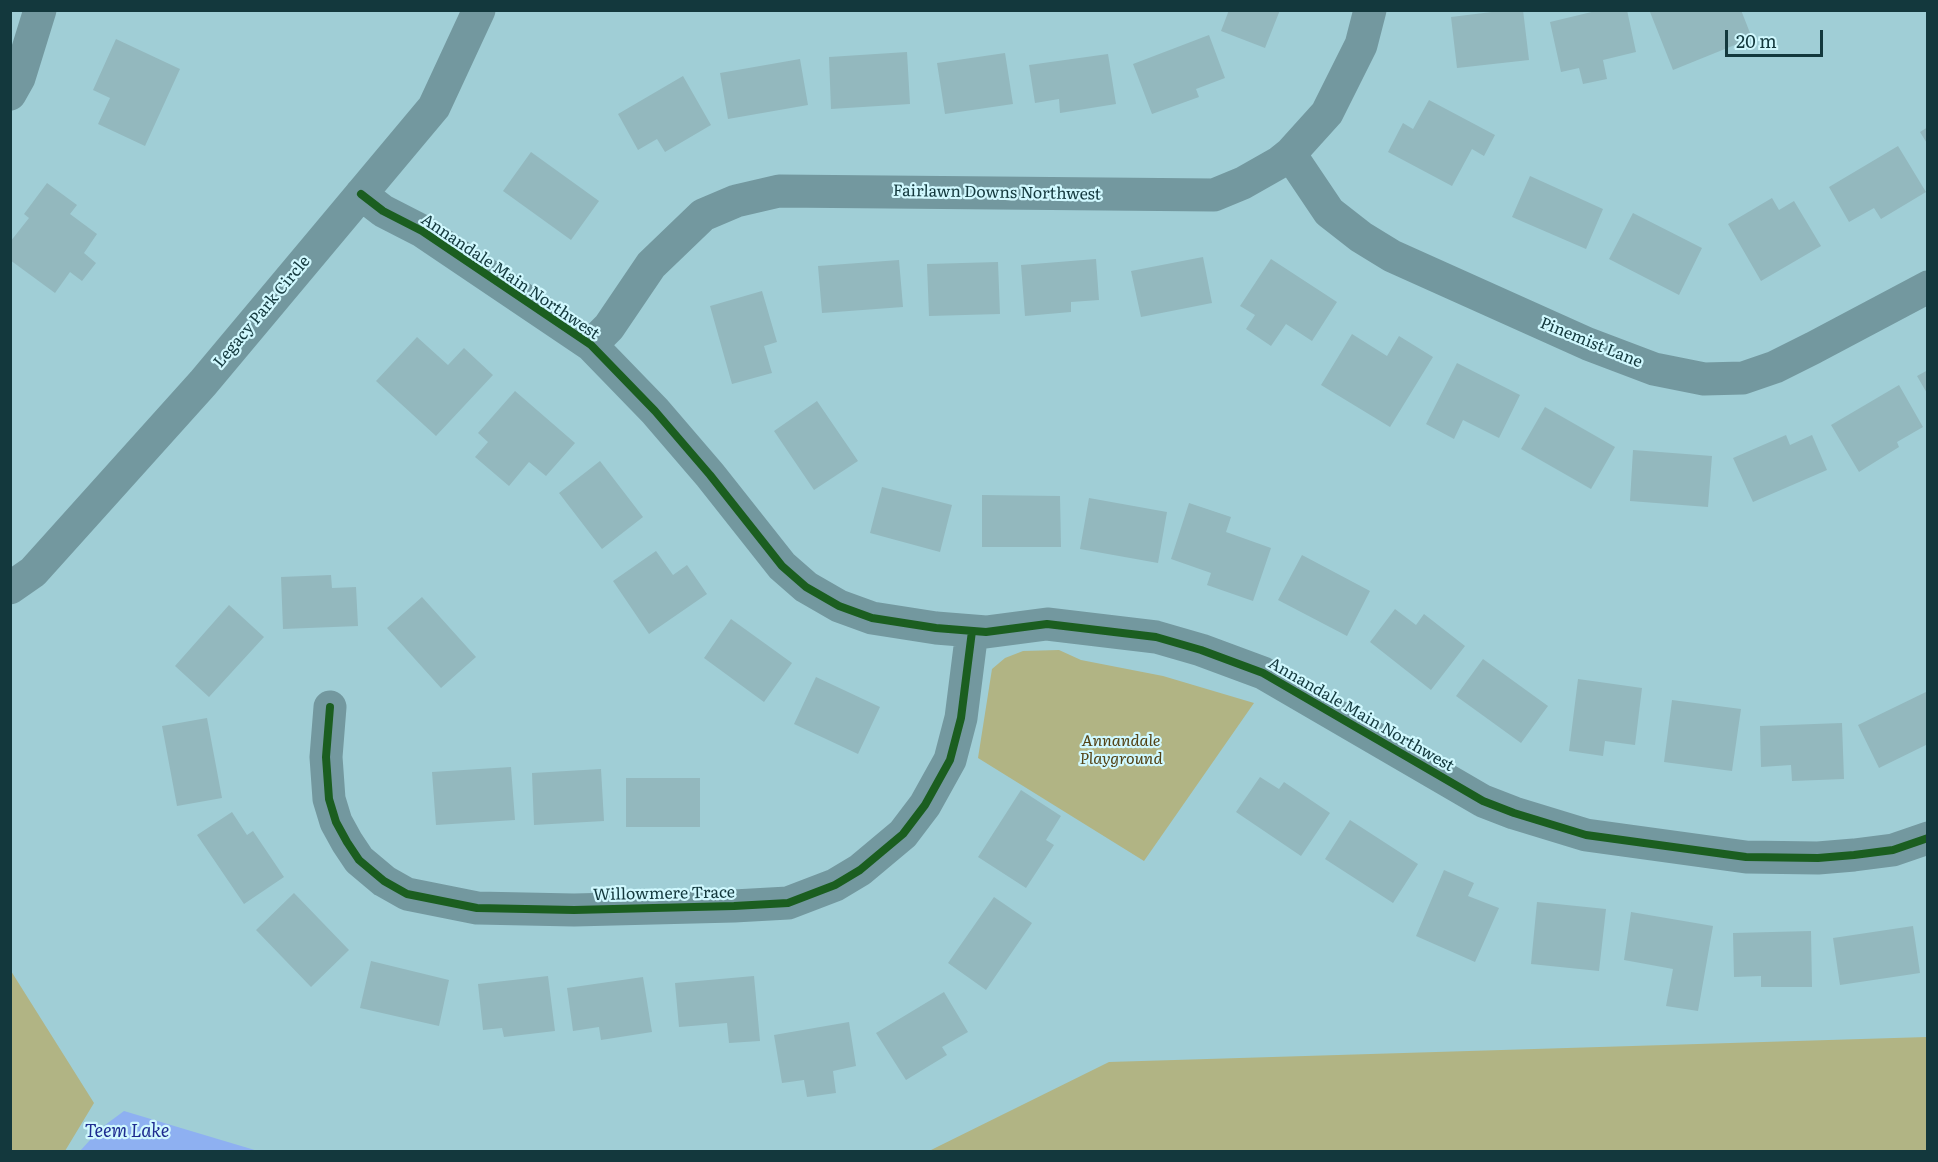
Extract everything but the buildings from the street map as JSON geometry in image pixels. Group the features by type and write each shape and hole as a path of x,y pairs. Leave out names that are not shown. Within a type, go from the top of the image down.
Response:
{"street":[{"path":"10,94 19,78 40,10"},
{"name":"Legacy Park Circle","path":"10,588 33,572 195,392 434,107 479,10"},
{"name":"Fairlawn Downs Northwest","path":"591,345 609,327 651,265 703,215 736,201 779,190 1214,195 1243,183 1290,154 1327,113 1361,45 1370,10"},
{"name":"Pinemist Lane","path":"1290,154 1329,212 1361,237 1392,256 1588,344 1654,369 1704,379 1743,378 1775,367 1928,288"},
{"name":"Annandale Main Northwest","path":"362,194 383,211 422,231 591,345 710,475 782,566 806,587 839,606 872,618 936,628 986,632 1047,624 1156,637 1201,650 1263,673 1483,801 1587,835 1746,857 1818,858 1893,850 1928,838"},
{"name":"Willowmere Trace","path":"330,707 326,757 329,799 336,822 346,842 359,860 384,881 407,894 477,908 563,910 788,903 835,885 860,870 903,834 925,805 950,760 961,718 972,631"}],"green space":[{"name":"Annandale Playground","path":"1059,650 1081,660 1163,676 1254,703 1144,861 978,758 992,669 1005,658 1023,651"},
{"path":"11,971 94,1103 65,1151 11,1151"},
{"path":"1927,1037 1927,1151 929,1151 1109,1062"}],"water":[{"name":"Teem Lake","path":"124,1111 258,1151 80,1151 101,1128"}],"cycle path":[{"path":"361,194 383,211 422,231 591,345 655,411 710,475 782,566 806,587 839,606 872,618 936,628 986,632 1047,624 1156,637 1201,650 1263,673 1483,801 1586,835 1746,857 1818,858 1893,850 1928,838"},
{"path":"330,707 326,757 329,799 336,822 359,860 384,881 407,894 477,908 574,910 788,903 835,885 860,870 903,834 925,805 950,760 961,718 972,631"}]}
